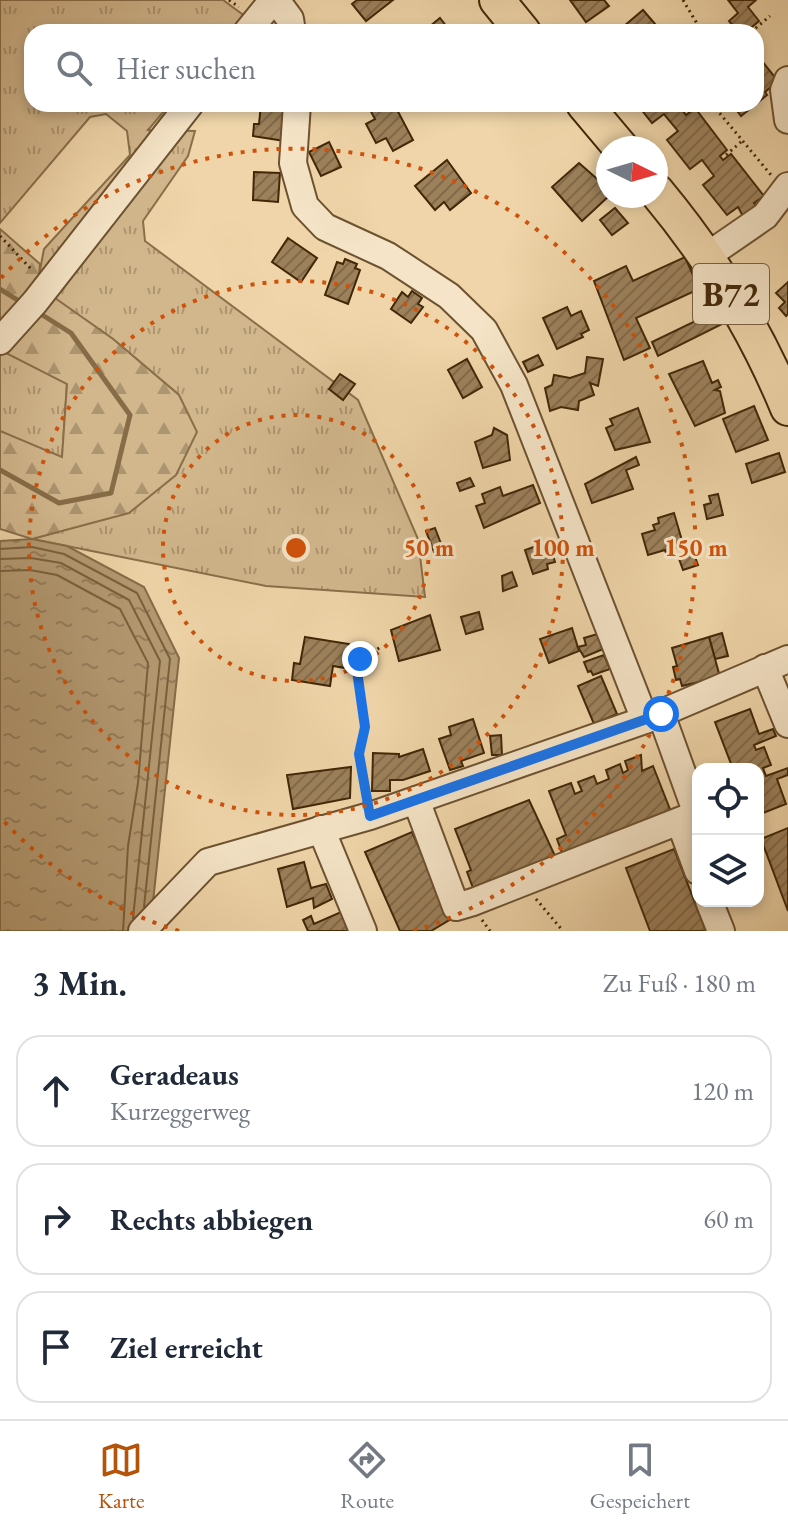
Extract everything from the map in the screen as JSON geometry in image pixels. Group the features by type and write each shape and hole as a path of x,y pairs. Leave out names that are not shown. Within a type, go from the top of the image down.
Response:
{"main road":[{"path":"497,0 516,24"},
{"path":"591,112 611,136"},
{"name":"B72","path":"668,206 707,256 757,340 788,408"}],"street":[{"path":"254,24 274,0 291,24"},
{"path":"788,80 784,90 788,120"},
{"path":"0,341 36,300 184,112"},
{"path":"296,112 293,163 305,206 325,227 388,256 449,296 484,330 514,385 653,717 697,814 456,907 416,800"},
{"path":"707,256 765,216 787,189"},
{"path":"142,931 208,862 416,800 653,717 776,664 788,724"},
{"path":"680,822 692,855"},
{"path":"321,829 363,931"},
{"path":"711,907 721,931"}],"path":[{"path":"683,0 697,24"},
{"path":"760,24 770,16"},
{"path":"718,112 787,189"},
{"path":"726,155 742,141"},
{"path":"0,236 36,300"},
{"path":"370,816 359,754 365,727 357,671 360,659 381,647"},
{"path":"529,880 538,903 563,931"}],"green space":[{"path":"0,0 223,0 246,17 239,24 24,24 24,112 163,112 148,130 195,131 188,156 143,221 145,241 358,400 418,539 425,597 266,586 32,539 129,512 179,395 113,339 37,286 44,249 130,155 127,131 106,114 90,117 0,223"},
{"path":"0,229 40,264 38,286 113,339 179,395 197,432 176,475 129,513 32,539 0,529 0,431 62,457 67,384 0,350"},
{"path":"0,350 67,383 62,458 0,431"}],"water":[{"path":"32,539 67,546 144,587 179,658 151,921 158,931 0,931 0,541"}],"building":[{"path":"357,0 393,0 366,21 352,4"},
{"path":"570,0 604,0 609,6 586,22"},
{"path":"728,0 756,0 748,7 759,21 755,24 731,24 729,21 738,13"},
{"path":"643,10 655,24 626,24"},
{"path":"764,64 778,81 765,92 767,95 764,97"},
{"path":"260,112 287,112 285,141 253,136 254,124 259,124"},
{"path":"371,112 398,112 413,140 393,151 386,138 376,143 366,124 375,119"},
{"path":"643,112 684,112 686,115 698,112 727,150 720,156 723,160 731,154 764,196 754,203 759,209 745,220 738,207 727,215 703,185 714,176 702,160 690,169 668,141 678,131 664,114 652,123"},
{"path":"329,142 341,167 321,176 309,152"},
{"path":"447,160 471,193 450,210 444,202 435,210 415,186"},
{"path":"579,163 596,178 596,208 582,221 552,187"},
{"path":"254,172 280,173 278,202 253,200"},
{"path":"615,208 628,223 612,235 600,220"},
{"path":"288,238 317,258 301,282 272,262"},
{"path":"685,257 699,289 636,318 650,348 624,360 594,281 626,266 633,281"},
{"path":"345,259 357,264 355,268 360,270 348,304 325,295 337,262 343,264"},
{"path":"788,282 786,316 779,308 785,302 776,293"},
{"path":"412,291 422,298 418,304 423,307 411,323 391,309 402,292 408,297"},
{"path":"567,307 571,316 581,311 589,330 581,334 583,337 557,349 543,318"},
{"path":"716,311 722,324 658,356 652,342"},
{"path":"538,355 543,365 528,372 523,362"},
{"path":"587,357 603,359 598,386 590,383 594,395 579,401 578,410 561,407 550,411 545,388 552,385 554,375 570,378 585,373"},
{"path":"467,359 482,387 463,398 448,370"},
{"path":"703,361 712,383 718,380 721,387 715,390 720,391 725,413 695,426 669,374"},
{"path":"340,374 355,384 343,400 329,389"},
{"path":"754,406 768,440 736,452 723,419"},
{"path":"638,408 650,442 615,450 606,428 613,425 610,419"},
{"path":"494,428 507,435 510,460 483,468 475,442 492,435"},
{"path":"779,453 785,472 752,483 746,464"},
{"path":"636,457 639,465 626,470 633,489 592,503 585,484"},
{"path":"470,478 474,486 460,491 457,483"},
{"path":"533,485 540,503 484,528 476,506 485,503 482,494 500,487 503,496"},
{"path":"718,494 723,515 707,519 704,505 711,503 709,496"},
{"path":"674,513 683,544 666,553 665,550 648,555 642,534 655,530 653,525 659,523 658,518"},
{"path":"435,528 443,549 434,552 426,531"},
{"path":"539,545 540,548 550,545 555,562 547,564 548,569 533,574 525,550"},
{"path":"693,551 698,565 683,570 678,556"},
{"path":"512,572 517,586 503,591 502,576"},
{"path":"479,612 483,629 466,634 461,617"},
{"path":"430,615 440,650 399,661 391,630"},
{"path":"572,628 579,651 549,663 540,639"},
{"path":"601,633 606,648 584,657 578,647 586,645 584,638"},
{"path":"722,633 728,656 715,659 709,637"},
{"path":"305,637 349,644 345,668 333,666 330,686 292,680 294,663 300,664"},
{"path":"709,637 720,677 682,686 680,679 676,680 673,667 677,666 672,648"},
{"path":"604,655 610,669 593,675 591,671 588,672 584,662"},
{"path":"601,676 617,714 594,724 578,686"},
{"path":"750,709 759,734 773,729 776,736 754,745 756,750 764,747 771,765 764,768 764,763 731,763 715,722"},
{"path":"473,719 484,753 461,761 463,766 450,770 439,739 451,735 449,727"},
{"path":"501,735 502,755 492,755 490,736"},
{"path":"423,749 430,771 403,780 390,780 390,791 372,791 373,753 399,754 399,757"},
{"path":"641,755 642,771 653,766 671,812 562,853 557,839 566,835 549,791 571,783 575,794 582,791 578,782 594,776 597,784 609,779 606,770 620,764 623,773 628,770 625,761"},
{"path":"351,767 350,798 293,809 287,775"},
{"path":"788,768 788,775 777,779 786,804 764,813 764,771 766,776"},
{"path":"529,800 555,856 473,888 467,872 471,870 455,829"},
{"path":"788,828 788,911 764,847 764,838"},
{"path":"412,832 451,919 431,931 400,931 365,852"},
{"path":"674,849 692,895 692,907 697,907 706,931 650,931 626,868"},
{"path":"304,862 311,888 326,884 332,899 314,908 313,898 287,907 278,869"},
{"path":"341,912 350,931 308,931 303,920 311,916 314,924"}],"waterway":[{"path":"0,289 24,304"},
{"path":"0,470 59,503 111,493 130,415 71,333 36,311"}],"route":[{"path":"360,659 357,671 365,727 359,754 362,787 370,816 661,714"}]}
